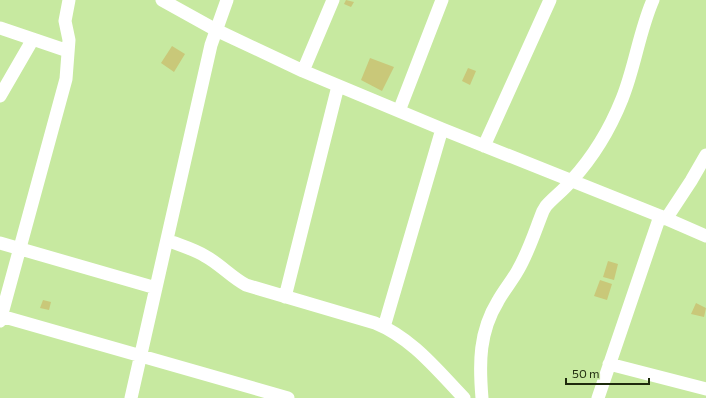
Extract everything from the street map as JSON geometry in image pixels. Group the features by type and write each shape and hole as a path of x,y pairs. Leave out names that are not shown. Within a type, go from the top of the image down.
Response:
{"street":[{"path":"69,0 66,21 69,40 66,79 18,249 1,319 140,356 288,398"},
{"path":"162,0 216,30 303,71 706,236"},
{"path":"131,398 211,45 227,0"},
{"path":"303,71 333,0"},
{"path":"399,111 442,0"},
{"path":"484,146 550,0"},
{"path":"482,398 480,360 484,336 490,317 498,300 515,276 527,253 543,211 550,202 572,181 603,138 621,101 634,62 643,26 653,0"},
{"path":"0,28 68,51"},
{"path":"0,96 33,39"},
{"path":"285,297 338,86"},
{"path":"384,327 442,129"},
{"path":"598,398 609,364 663,218 691,181 706,155"},
{"path":"167,240 204,255 233,278 246,285 393,331 414,347 464,398"},
{"path":"0,243 156,288"},
{"path":"609,364 706,389"}],"building":[{"path":"346,0 354,2 351,7 344,4"},
{"path":"172,46 185,54 174,72 161,63"},
{"path":"370,58 394,67 382,91 361,80"},
{"path":"468,68 476,71 470,85 462,81"},
{"path":"608,261 618,264 614,280 603,277"},
{"path":"600,280 612,284 607,300 594,296"},
{"path":"43,300 51,302 49,310 40,308"},
{"path":"696,303 706,308 704,317 691,314"}]}
